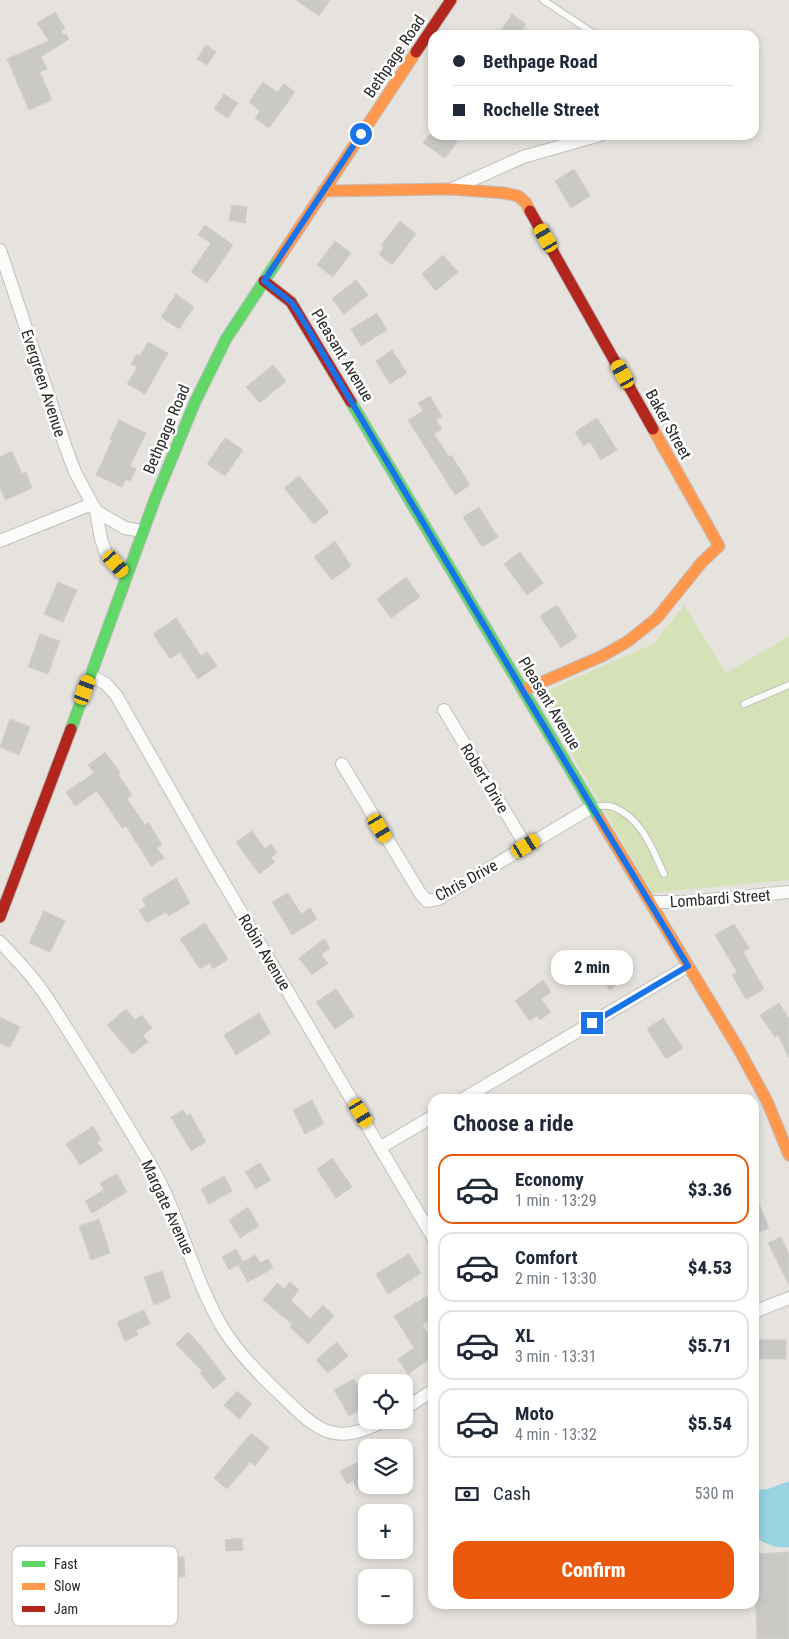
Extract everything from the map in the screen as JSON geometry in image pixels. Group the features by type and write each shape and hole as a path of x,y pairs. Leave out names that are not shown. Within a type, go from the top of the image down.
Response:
{"street":[{"name":"Bethpage Road","path":"431,30 451,0"},
{"name":"Bethpage Road","path":"0,917 18,873 142,531 186,419 206,376 226,339 428,35"},
{"path":"452,189 522,157 582,140"},
{"name":"Baker Street","path":"324,191 452,189 504,193 518,196 526,203 719,546 702,562 657,618 627,642 602,656 524,690"},
{"name":"Evergreen Avenue","path":"0,250 66,448 75,472 94,508 106,553 126,576"},
{"name":"Pleasant Avenue","path":"264,281 291,302 298,312 592,807 738,1048 767,1101 789,1155"},
{"path":"0,541 94,508 125,528 142,531"},
{"name":"Robin Avenue","path":"90,675 106,684 116,695 208,856 428,1229"},
{"name":"Robert Drive","path":"444,710 526,846"},
{"name":"Chris Drive","path":"342,764 420,893 427,901 438,899 592,807"},
{"name":"Lombardi Street","path":"650,902 687,902 789,892"},
{"name":"Margate Avenue","path":"0,942 31,976 45,996 102,1082 153,1169 164,1190 210,1302 224,1331 272,1387 300,1415 318,1428 331,1433 356,1434 367,1429"},
{"path":"471,1094 688,966"},
{"path":"381,1147 428,1119"},
{"path":"759,1310 789,1298"},
{"path":"413,1403 428,1394"}],"lane":[{"path":"543,0 588,30"},
{"path":"744,704 789,685"},
{"path":"592,807 611,806 628,816 641,828 664,874"}],"green space":[{"path":"684,605 726,673 789,636 789,880 652,893 537,695 653,644"}],"water":[{"path":"789,1481 789,1547 775,1546 759,1540 759,1490 768,1489"}],"building":[{"path":"296,0 330,0 319,16"},
{"path":"55,12 65,28 61,31 63,35 66,34 69,39 41,57 47,69 40,72 52,100 29,110 7,59 49,41 37,23"},
{"path":"512,14 526,24 522,30 501,30"},
{"path":"206,45 216,52 207,65 197,59"},
{"path":"263,82 277,92 284,84 295,92 269,128 255,118 260,111 249,102"},
{"path":"224,94 238,103 228,118 214,109"},
{"path":"428,136 428,140 454,140 457,142 445,158 423,143"},
{"path":"574,169 590,196 571,208 555,181"},
{"path":"232,205 247,207 245,223 229,220"},
{"path":"400,221 416,234 392,265 379,254 384,247 381,245"},
{"path":"205,225 233,245 207,283 191,272 211,243 198,235"},
{"path":"335,241 351,253 333,277 317,265"},
{"path":"443,255 458,272 436,291 422,274"},
{"path":"356,280 368,295 344,314 332,299"},
{"path":"176,294 194,307 179,329 161,317"},
{"path":"377,313 387,330 361,346 351,329"},
{"path":"148,342 168,353 145,394 127,384 137,367 131,364 137,354 140,356"},
{"path":"392,350 407,373 390,384 376,361"},
{"path":"273,365 286,381 260,403 246,387"},
{"path":"430,396 442,416 436,420 442,429 434,434 449,457 451,455 470,485 455,495 408,420 423,411 418,403"},
{"path":"597,418 617,450 601,460 590,442 584,446 575,432"},
{"path":"119,420 146,433 130,466 136,469 130,481 126,479 122,487 96,475"},
{"path":"225,438 243,450 225,476 207,464"},
{"path":"12,451 22,474 26,472 32,488 5,500 0,487 0,457"},
{"path":"299,476 329,512 314,524 284,488"},
{"path":"479,507 498,537 482,547 463,517"},
{"path":"335,541 351,566 332,580 314,557"},
{"path":"520,552 543,583 527,595 504,564"},
{"path":"406,577 420,597 391,618 377,599"},
{"path":"58,582 77,590 63,622 44,614"},
{"path":"557,605 577,637 561,648 540,616"},
{"path":"176,618 201,656 207,652 217,666 198,679 180,652 170,659 153,634"},
{"path":"40,634 60,641 48,674 28,667"},
{"path":"10,719 30,727 19,755 0,747"},
{"path":"105,752 120,772 118,774 132,795 127,799 145,825 148,822 162,845 157,848 164,858 151,866 126,826 122,828 97,791 75,806 66,792 94,773 88,765"},
{"path":"252,831 265,849 271,844 277,853 271,857 275,862 259,874 236,842"},
{"path":"176,878 190,903 169,916 166,912 147,923 139,910 146,906 142,899"},
{"path":"288,893 301,914 310,908 317,919 292,935 272,902"},
{"path":"44,911 65,921 50,952 29,943"},
{"path":"205,923 228,959 213,969 210,963 200,969 180,939"},
{"path":"734,924 749,948 743,952 764,989 746,999 732,975 737,972 715,935"},
{"path":"324,939 330,948 321,955 328,963 312,975 299,958"},
{"path":"620,954 634,969 610,990 597,973"},
{"path":"543,980 551,992 541,999 551,1012 540,1020 537,1016 530,1021 515,1001"},
{"path":"336,989 354,1016 335,1029 316,1002"},
{"path":"779,1003 789,1019 789,1058 778,1035 775,1037 760,1015"},
{"path":"126,1009 135,1020 142,1015 152,1028 143,1035 148,1042 132,1054 107,1025"},
{"path":"259,1013 271,1033 236,1055 224,1035"},
{"path":"0,1017 20,1027 10,1047 0,1043"},
{"path":"663,1018 683,1048 666,1059 647,1029"},
{"path":"312,1100 324,1124 305,1134 293,1110"},
{"path":"183,1110 187,1116 190,1114 206,1142 191,1151 171,1117"},
{"path":"93,1126 101,1140 97,1142 103,1150 80,1165 66,1144"},
{"path":"332,1158 352,1187 336,1198 317,1169"},
{"path":"260,1163 271,1180 256,1189 245,1172"},
{"path":"117,1174 127,1192 92,1213 85,1201 104,1190 100,1183"},
{"path":"224,1176 232,1191 209,1204 201,1189"},
{"path":"759,1204 769,1228 759,1232"},
{"path":"248,1207 259,1226 240,1238 229,1220"},
{"path":"99,1219 110,1253 91,1260 79,1226"},
{"path":"781,1237 789,1254 789,1285 768,1243"},
{"path":"236,1249 243,1262 229,1270 222,1257"},
{"path":"409,1254 421,1273 388,1294 376,1274"},
{"path":"255,1255 260,1263 268,1259 273,1268 248,1282 238,1265"},
{"path":"162,1271 171,1298 154,1305 144,1277"},
{"path":"290,1282 299,1290 291,1300 310,1319 323,1305 334,1316 308,1344 290,1327 292,1324 263,1300 277,1283 284,1289"},
{"path":"427,1296 428,1321 422,1325 428,1334 428,1360 408,1374 398,1359 414,1348 394,1316"},
{"path":"144,1310 150,1324 136,1330 138,1335 125,1341 117,1322"},
{"path":"188,1332 226,1379 213,1389 200,1373 202,1371 176,1344"},
{"path":"759,1340 786,1340 786,1359 759,1359"},
{"path":"337,1342 348,1356 328,1373 316,1360"},
{"path":"354,1379 358,1386 358,1411 349,1416 334,1390"},
{"path":"237,1391 252,1404 239,1419 224,1405"},
{"path":"251,1433 269,1447 255,1466 250,1462 227,1489 214,1478"},
{"path":"358,1462 358,1488 353,1481 347,1484 340,1471"},
{"path":"242,1538 243,1550 226,1551 225,1540"},
{"path":"789,1552 789,1639 757,1639 756,1609 759,1609 759,1554"},
{"path":"178,1557 184,1557 185,1577 178,1577"}],"traffic: fast":[{"path":"71,729 155,499 195,402 226,339 278,260"},
{"path":"351,402 599,818"}],"traffic: slow":[{"path":"278,260 416,52"},
{"path":"323,191 451,189 504,193 518,196 526,203 530,211"},
{"path":"524,690 602,656 627,642 657,618 702,562 719,546 653,429"},
{"path":"599,818 738,1048 767,1101 789,1155"}],"traffic: jam":[{"path":"431,30 451,0"},
{"path":"416,52 428,34"},
{"path":"530,211 653,429"},
{"path":"264,281 291,302 351,402"},
{"path":"0,917 71,729"}],"route":[{"path":"361,134 264,281 291,302 298,312 688,966 592,1023"}]}
